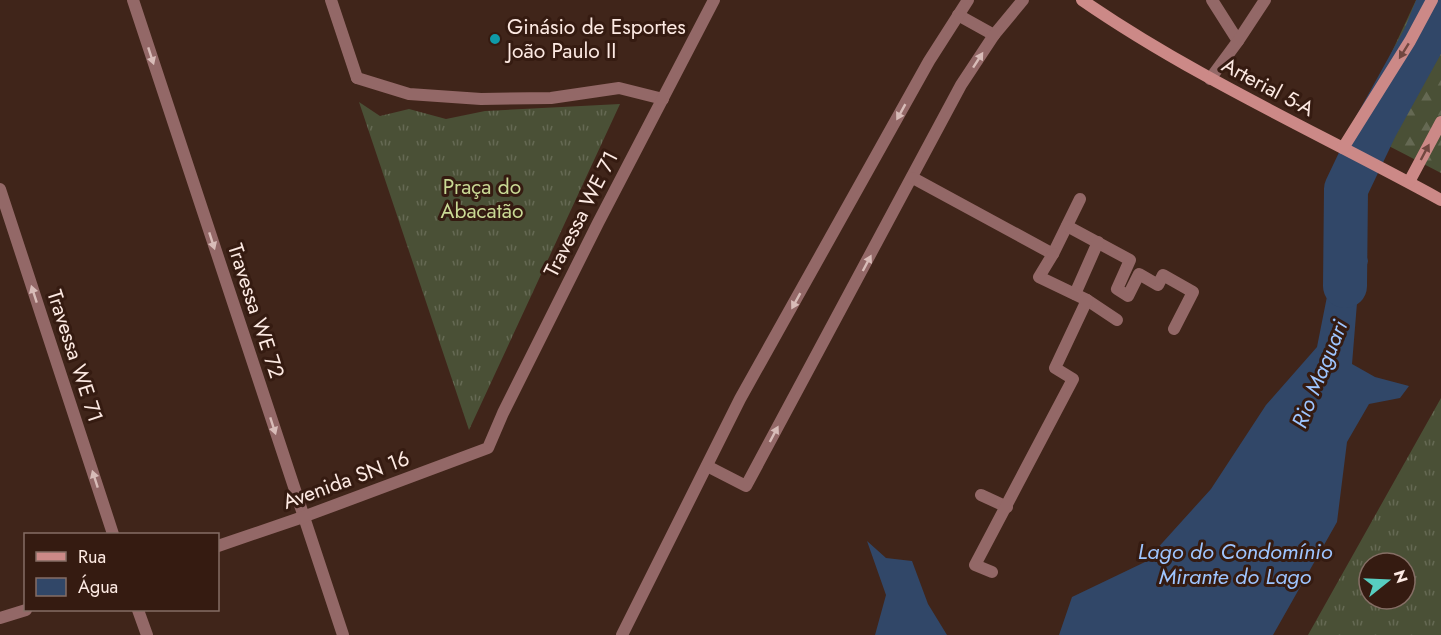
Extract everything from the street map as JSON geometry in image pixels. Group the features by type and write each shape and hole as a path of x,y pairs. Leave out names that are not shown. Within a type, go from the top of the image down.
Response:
{"main road":[{"name":"Arterial 5-A","path":"1082,0 1110,20 1210,79 1441,200"},
{"path":"1342,148 1410,41 1432,0"},
{"path":"1409,182 1441,122"}],"street":[{"name":"Travessa WE 72","path":"133,0 343,635"},
{"path":"331,0 357,78 409,93 480,99 551,98 619,88 663,99"},
{"name":"Travessa WE 71","path":"488,448 582,254 714,0"},
{"path":"622,635 740,399 929,61 968,0"},
{"path":"710,460 746,486 962,85 994,35 1023,0"},
{"path":"1212,0 1238,41"},
{"path":"1210,79 1264,0"},
{"path":"958,15 994,35"},
{"path":"913,178 1053,254"},
{"name":"Travessa WE 71","path":"0,189 113,533"},
{"path":"1080,199 1039,277 1087,300 1117,320"},
{"path":"1067,225 1130,260 1117,289 1128,296 1139,274 1158,285 1163,275 1193,292 1174,328"},
{"path":"1075,294 1098,242"},
{"path":"992,572 975,565 1073,379 1055,368 1087,300"},
{"name":"Avenida SN 16","path":"219,546 488,448"},
{"path":"981,495 1007,507"},
{"path":"0,618 24,610"},
{"path":"139,611 147,635"}],"green space":[{"path":"1416,0 1441,0 1441,173 1356,129"},
{"name":"Praça do Abacatão","path":"359,102 380,116 409,109 446,119 485,111 620,104 469,430"},
{"path":"1441,398 1441,635 1308,635"}],"water":[{"name":"Lago do Condomínio Mirante do Lago","path":"1346,227 1361,235 1368,261 1357,303 1352,364 1375,377 1409,386 1400,398 1369,404 1347,442 1337,522 1273,635 1059,635 1072,597 1145,562 1211,489 1266,405 1317,347 1337,246"},
{"path":"867,541 886,558 912,561 928,604 947,635 875,635 886,595"}],"waterway":[{"name":"Rio Maguari","path":"1345,286 1346,189 1376,126 1424,39 1440,0"}],"place":[{"name":"Ginásio de Esportes João Paulo II","path":"495,39"}]}
